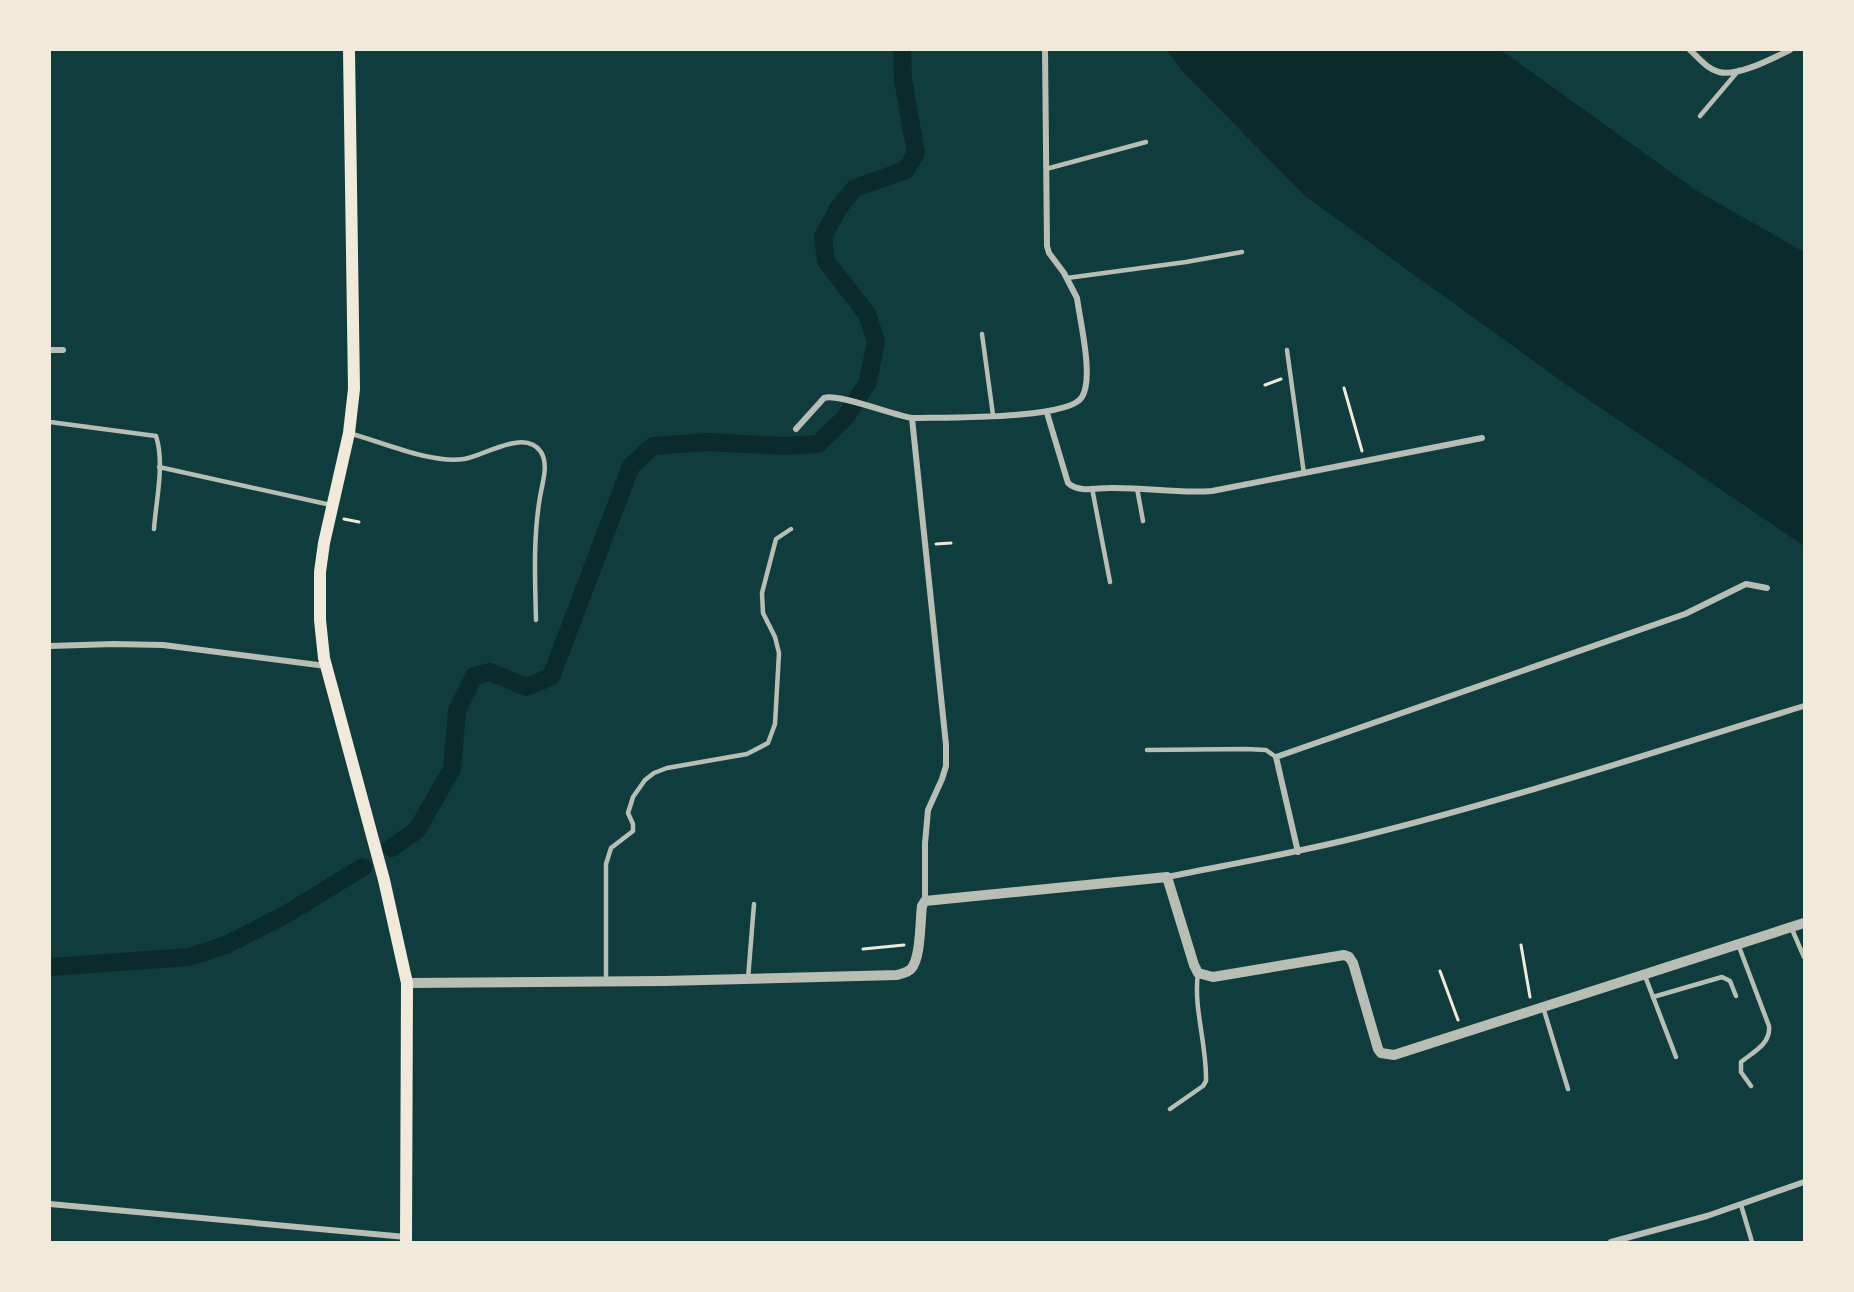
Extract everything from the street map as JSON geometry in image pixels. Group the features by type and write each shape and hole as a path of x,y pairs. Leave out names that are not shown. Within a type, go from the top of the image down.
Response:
{"main road":[{"path":"349,50 354,389 349,433 324,543 320,572 320,620 326,666 384,880 407,982 406,1240"}],"street":[{"path":"796,429 828,396 843,398 912,418 1047,413 1071,406 1082,399 1086,387 1086,358 1077,298 1047,246 1045,50"},
{"path":"1690,50 1707,66 1721,73 1763,63 1790,50"},
{"path":"50,350 63,350"},
{"path":"1047,413 1068,483 1078,489 1137,488 1212,491 1482,438"},
{"path":"407,982 664,981 897,975 912,968 917,960 922,906 925,901 925,843 928,810 946,766 946,745 912,418"},
{"path":"1298,852 1276,757 1685,615 1746,584 1767,588"},
{"path":"50,646 163,645 326,666"},
{"path":"925,901 1167,877 1298,852 1513,795 1804,706"},
{"path":"1167,877 1198,973 1213,977 1344,955 1349,957 1353,963 1381,1053 1394,1055 1804,923"},
{"path":"1611,1242 1637,1237 1741,1205 1804,1182"},
{"path":"50,1204 406,1240"}],"lane":[{"path":"1700,116 1739,70"},
{"path":"1046,169 1146,142"},
{"path":"1067,278 1242,252"},
{"path":"982,334 993,415"},
{"path":"1287,351 1304,474"},
{"path":"50,422 156,436 159,467 154,529"},
{"path":"349,433 438,459 474,457 504,444 534,446 541,453 544,462 535,547 536,620"},
{"path":"159,467 333,506"},
{"path":"1092,488 1110,582"},
{"path":"1137,488 1143,521"},
{"path":"606,980 606,864 611,848 633,831 633,824 628,813 628,806 633,797 645,780 654,773 667,768 747,754 768,743 775,724 779,653 775,637 763,613 762,593 776,539 791,529"},
{"path":"1148,750 1266,750 1276,757"},
{"path":"748,979 754,904"},
{"path":"1791,927 1804,957"},
{"path":"1738,944 1770,1034 1765,1042 1741,1062 1741,1072 1751,1086"},
{"path":"1170,1109 1203,1086 1206,1081 1203,1035 1196,998 1198,973"},
{"path":"1644,973 1676,1057"},
{"path":"1653,997 1722,977 1730,981 1736,996"},
{"path":"1538,1008 1568,1089"},
{"path":"1741,1205 1752,1242"}],"path":[{"path":"1265,386 1291,375"},
{"path":"1344,388 1365,462"},
{"path":"863,949 918,943"},
{"path":"1521,945 1538,1008"},
{"path":"1440,971 1462,1033"}],"water":[{"path":"1167,50 1501,50 1697,191 1804,252 1804,546 1564,383 1305,196 1181,70"}],"waterway":[{"path":"391,848 417,830 452,769 457,711 474,676 490,672 526,687 551,677 631,466 653,446 708,442 784,446 818,444 845,418 868,382 876,341 867,314 826,261 823,237 839,207 855,188 906,170 916,153 903,80 902,50"},
{"path":"50,967 189,957 226,945 285,915 363,867"}]}
